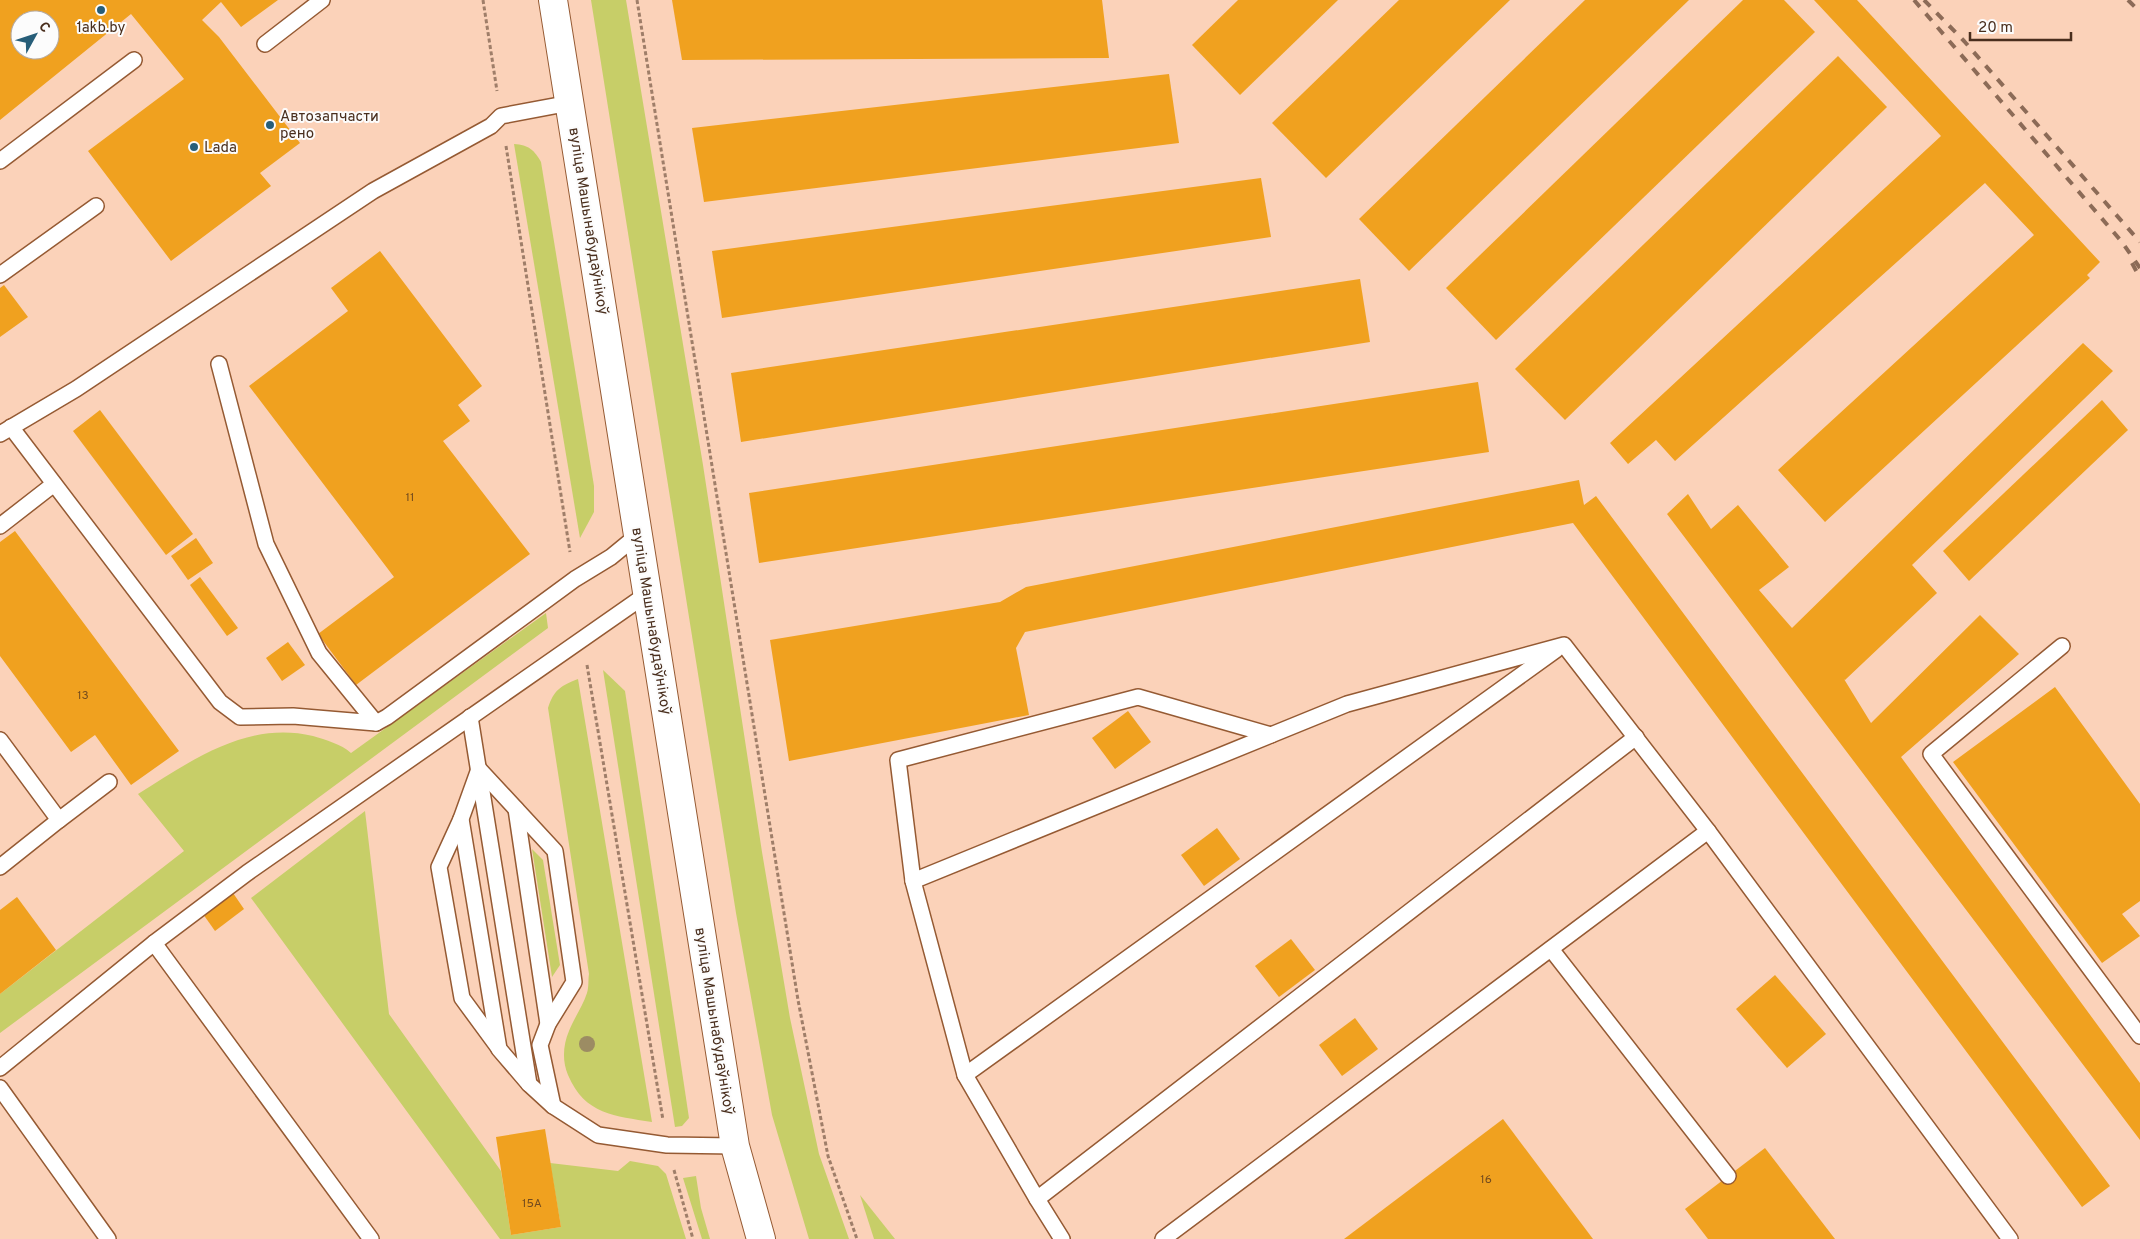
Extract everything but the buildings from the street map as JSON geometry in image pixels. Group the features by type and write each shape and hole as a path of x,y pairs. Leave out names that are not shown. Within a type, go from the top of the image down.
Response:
{"main road":[{"name":"вуліца Машынабудаўнікоў","path":"553,0 735,1146 761,1239"}],"lane":[{"path":"265,44 322,0"},
{"path":"0,161 134,60"},
{"path":"570,103 501,116 491,126 373,191 76,389 6,430 54,484 220,702 240,717 294,716 376,723 387,717 575,579 611,557 639,534"},
{"path":"0,275 96,206"},
{"path":"219,364 266,544 319,653 376,723"},
{"path":"0,526 54,484"},
{"path":"0,1068 154,943 247,873 647,594"},
{"path":"913,882 1347,704 1564,645"},
{"path":"1564,645 1708,831 2010,1239"},
{"path":"965,1074 1564,645"},
{"path":"2062,646 1931,754 2140,1036"},
{"path":"1062,1239 965,1074 913,882 898,760 1138,697 1271,734"},
{"path":"470,717 529,1084"},
{"path":"1037,1198 1636,737"},
{"path":"0,740 59,820"},
{"path":"479,769 555,851 574,982 548,1024 540,1045 553,1106"},
{"path":"479,769 461,819 439,867 462,998 499,1049 529,1084 553,1106 598,1135 667,1145 735,1146"},
{"path":"0,867 109,782"},
{"path":"516,809 548,1024"},
{"path":"461,819 499,1049"},
{"path":"1163,1239 1708,831"},
{"path":"154,943 370,1239"},
{"path":"1551,949 1728,1176"},
{"path":"0,1088 108,1239"}],"path":[{"path":"637,0 798,1000 828,1156 857,1239"}],"green space":[{"path":"591,0 626,0 703,465 762,852 790,1018 819,1154 849,1239 809,1239 772,1115 736,913"},
{"path":"514,144 530,149 541,162 594,486 594,512 580,538"},
{"path":"546,613 548,628 0,1033 0,994 184,851 138,794 199,757 243,739 265,734 289,733 313,736 338,745 351,753"},
{"path":"603,670 625,691 689,1118 682,1126 675,1127"},
{"path":"578,679 652,1122 614,1115 592,1106 575,1088 565,1064 565,1042 587,993 589,974 548,708 558,689"},
{"path":"365,811 389,1014 501,1171 511,1235 561,1227 550,1163 618,1171 630,1161 658,1166 666,1174 686,1239 500,1239 251,898"},
{"path":"532,849 543,860 560,965 552,977"},
{"path":"696,1176 701,1208 710,1239 702,1239 683,1178"},
{"path":"860,1195 895,1239 874,1239"}],"railway":[{"path":"1914,0 2122,242 2140,268"},
{"path":"1924,0 1964,41 2140,242"},
{"path":"2128,0 2140,12"},
{"path":"2132,263 2140,278"}],"place":[{"name":"1akb.by","path":"101,10"},
{"name":"Автозапчасти рено","path":"270,125"},
{"name":"Lada","path":"194,147"}]}
